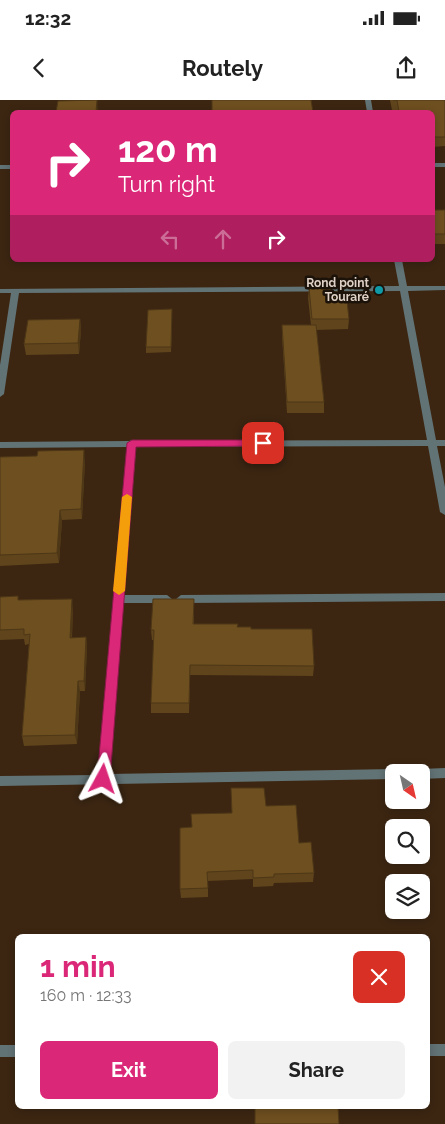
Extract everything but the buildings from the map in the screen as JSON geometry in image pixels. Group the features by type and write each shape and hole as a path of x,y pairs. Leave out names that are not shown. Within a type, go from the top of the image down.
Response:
{"street":[{"path":"398,262 445,512"},
{"path":"0,291 445,288"},
{"path":"0,394 15,291"},
{"path":"103,779 132,443"},
{"path":"0,445 445,443"},
{"path":"118,599 445,597"},
{"path":"430,774 445,773"},
{"path":"0,782 385,774"},
{"path":"430,1050 445,1050"},
{"path":"0,1051 15,1051"}],"slow traffic":[{"path":"119,591 127,497"}],"place":[{"name":"Rond point Touraré","path":"379,290"}],"route":[{"path":"103,779 132,443 263,443"}]}
